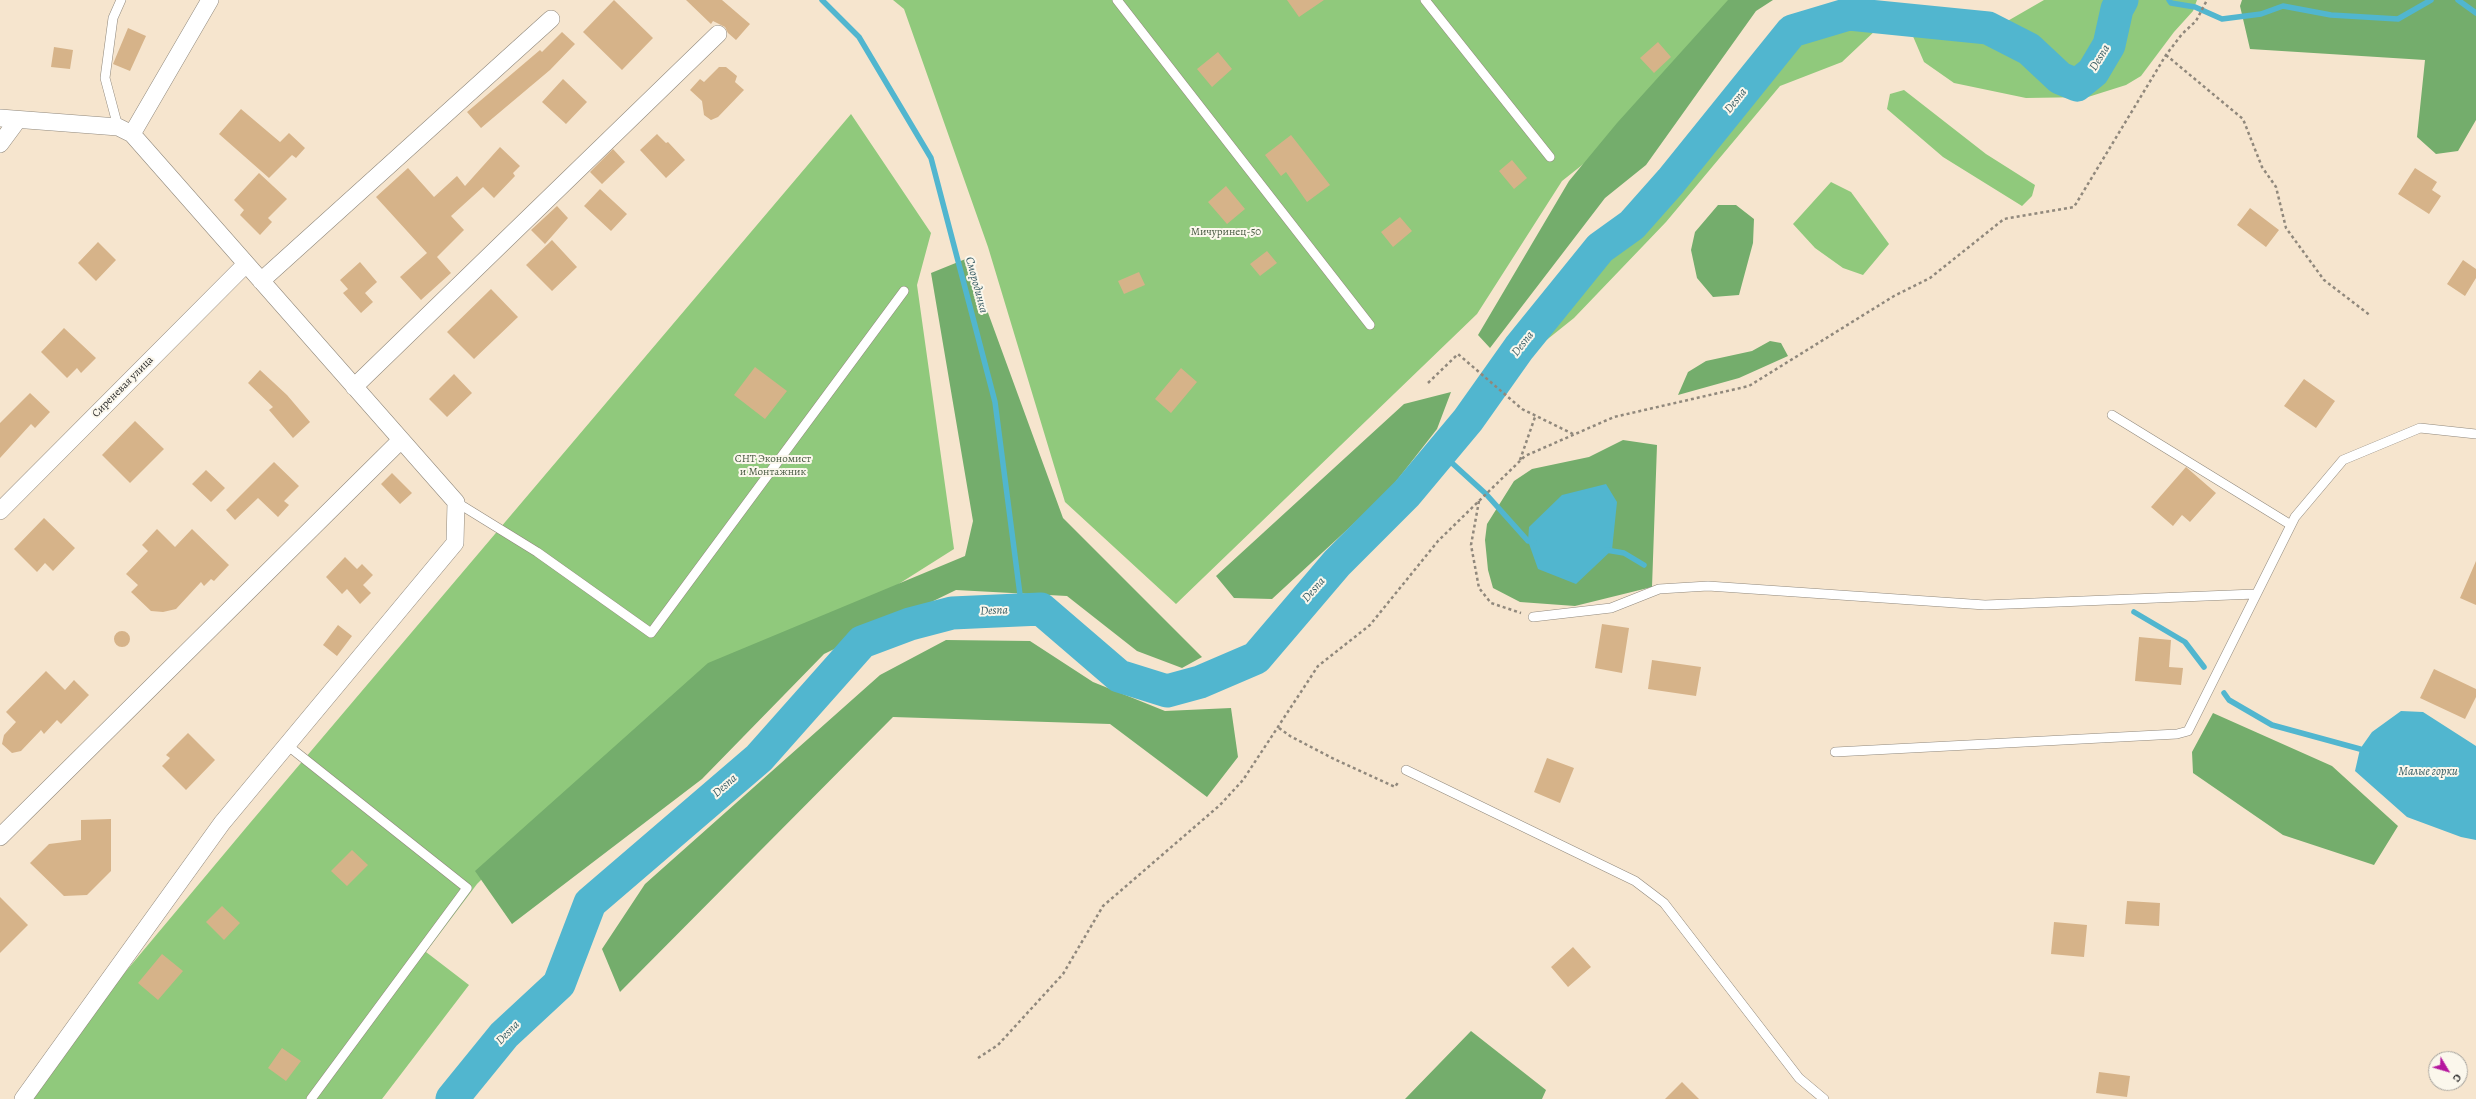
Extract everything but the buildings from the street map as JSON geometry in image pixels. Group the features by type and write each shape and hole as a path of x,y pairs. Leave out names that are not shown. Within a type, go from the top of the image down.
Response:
{"street":[{"path":"125,131 210,0"},
{"path":"261,281 551,19"},
{"path":"354,386 718,34"},
{"path":"0,144 8,120 125,131 246,264 456,502 455,543 222,823 24,1099"},
{"name":"Сиреневая улица","path":"0,511 246,264"},
{"path":"0,837 401,440"}],"lane":[{"path":"121,0 113,18 105,78 125,131"},
{"path":"1117,0 1370,325"},
{"path":"1425,0 1550,157"},
{"path":"456,502 537,552 651,633 904,292"},
{"path":"2112,415 2291,525"},
{"path":"1835,752 2177,734 2188,731 2255,594 2295,517 2343,460 2420,428 2476,434"},
{"path":"1533,617 1611,608 1659,589 1708,586 1985,605 2255,594"},
{"path":"287,745 467,888 311,1099"},
{"path":"1406,770 1635,881 1664,903 1799,1078 1824,1099"}],"path":[{"path":"978,1058 998,1045 1063,974 1104,906 1220,805 1243,780 1279,728 1318,666 1370,625 1438,541 1525,456 1614,417 1749,386 1894,296 1930,278 2004,219 2074,207 2166,55 2182,34 2196,21 2207,0"},
{"path":"2166,55 2243,119 2262,167 2276,187 2286,228 2324,280 2371,316"},
{"path":"1428,383 1458,354 1522,409 1535,417 1573,434"},
{"path":"1520,461 1535,417"},
{"path":"1479,501 1471,545 1479,588 1491,603 1533,617"},
{"path":"1279,728 1290,736 1321,753 1395,787 1406,770"}],"green space":[{"name":"Мичуринец-50","path":"893,0 1739,0 1625,131 1562,181 1477,314 1176,604 1065,502 988,247 904,9"},
{"path":"1728,0 1773,0 1756,11 1646,165 1605,198 1490,348 1478,335 1569,181 1617,123"},
{"path":"2044,0 2197,0 2193,11 2174,32 2141,76 2126,85 2088,97 2026,98 1954,83 1924,62 1909,27 1985,34"},
{"path":"2242,0 2476,0 2476,120 2458,151 2436,154 2417,137 2425,60 2250,49 2240,6"},
{"path":"1846,20 1867,21 1877,29 1842,62 1780,86 1666,222 1574,318 1529,354 1509,349 1540,311 1606,252 1638,228 1794,35"},
{"path":"1904,90 1986,154 2035,185 2032,196 2022,206 1943,157 1887,109 1890,94"},
{"name":"СНТ Экономист и Монтажник","path":"851,114 931,233 917,285 954,549 734,688 553,808 477,884 426,952 469,985 382,1099 19,1099 250,823"},
{"path":"1831,182 1851,192 1889,244 1863,275 1843,268 1815,248 1793,224"},
{"path":"1718,205 1736,205 1754,219 1753,243 1739,295 1713,297 1697,278 1691,250 1695,232"},
{"path":"968,258 1063,518 1202,657 1182,668 1137,651 1067,596 956,590 824,654 702,779 512,924 475,871 708,663 965,556 973,521 931,273"},
{"path":"1770,341 1781,343 1788,356 1739,378 1678,395 1688,372 1706,361 1752,351"},
{"path":"1451,392 1437,429 1387,493 1272,599 1234,598 1216,576 1404,404"},
{"path":"1623,440 1657,445 1652,587 1575,606 1520,602 1493,588 1488,570 1485,540 1487,524 1514,481 1532,469 1589,457"},
{"path":"946,640 1030,641 1093,682 1165,711 1231,708 1238,757 1207,797 1110,724 893,717 620,992 602,949 645,884 880,675"},
{"path":"2213,713 2332,766 2398,826 2374,865 2283,835 2193,773 2192,752"},
{"path":"1471,1031 1546,1090 1542,1099 1405,1099"}],"water":[{"path":"1606,484 1617,502 1612,550 1576,584 1538,569 1528,541 1529,527 1562,495"},
{"name":"Малые горки","path":"2401,711 2423,712 2476,746 2476,840 2461,837 2407,817 2355,771 2360,749 2372,732"}],"waterway":[{"name":"Смородинка","path":"822,0 859,37 931,158 995,402 1022,610"},
{"name":"Desna","path":"452,1099 504,1035 559,984 590,903 759,758 862,642 910,624 952,613 1041,609 1119,676 1167,691 1200,682 1256,658 1337,563 1407,493 1468,420 1519,348 1600,248 1632,225 1671,181 1792,31 1849,14 1988,28 2029,49 2060,78 2077,85 2093,72 2109,45 2117,9 2122,0"},
{"path":"2169,0 2171,3 2195,7 2222,19 2261,14 2283,6 2331,15 2398,19 2431,0"},
{"path":"2458,0 2476,13"},
{"path":"1441,453 1486,494 1528,541 1534,541"},
{"path":"1606,550 1624,553 1644,565"},
{"path":"2134,612 2185,642 2204,667"},
{"path":"2224,693 2229,700 2272,725 2360,749"}]}
